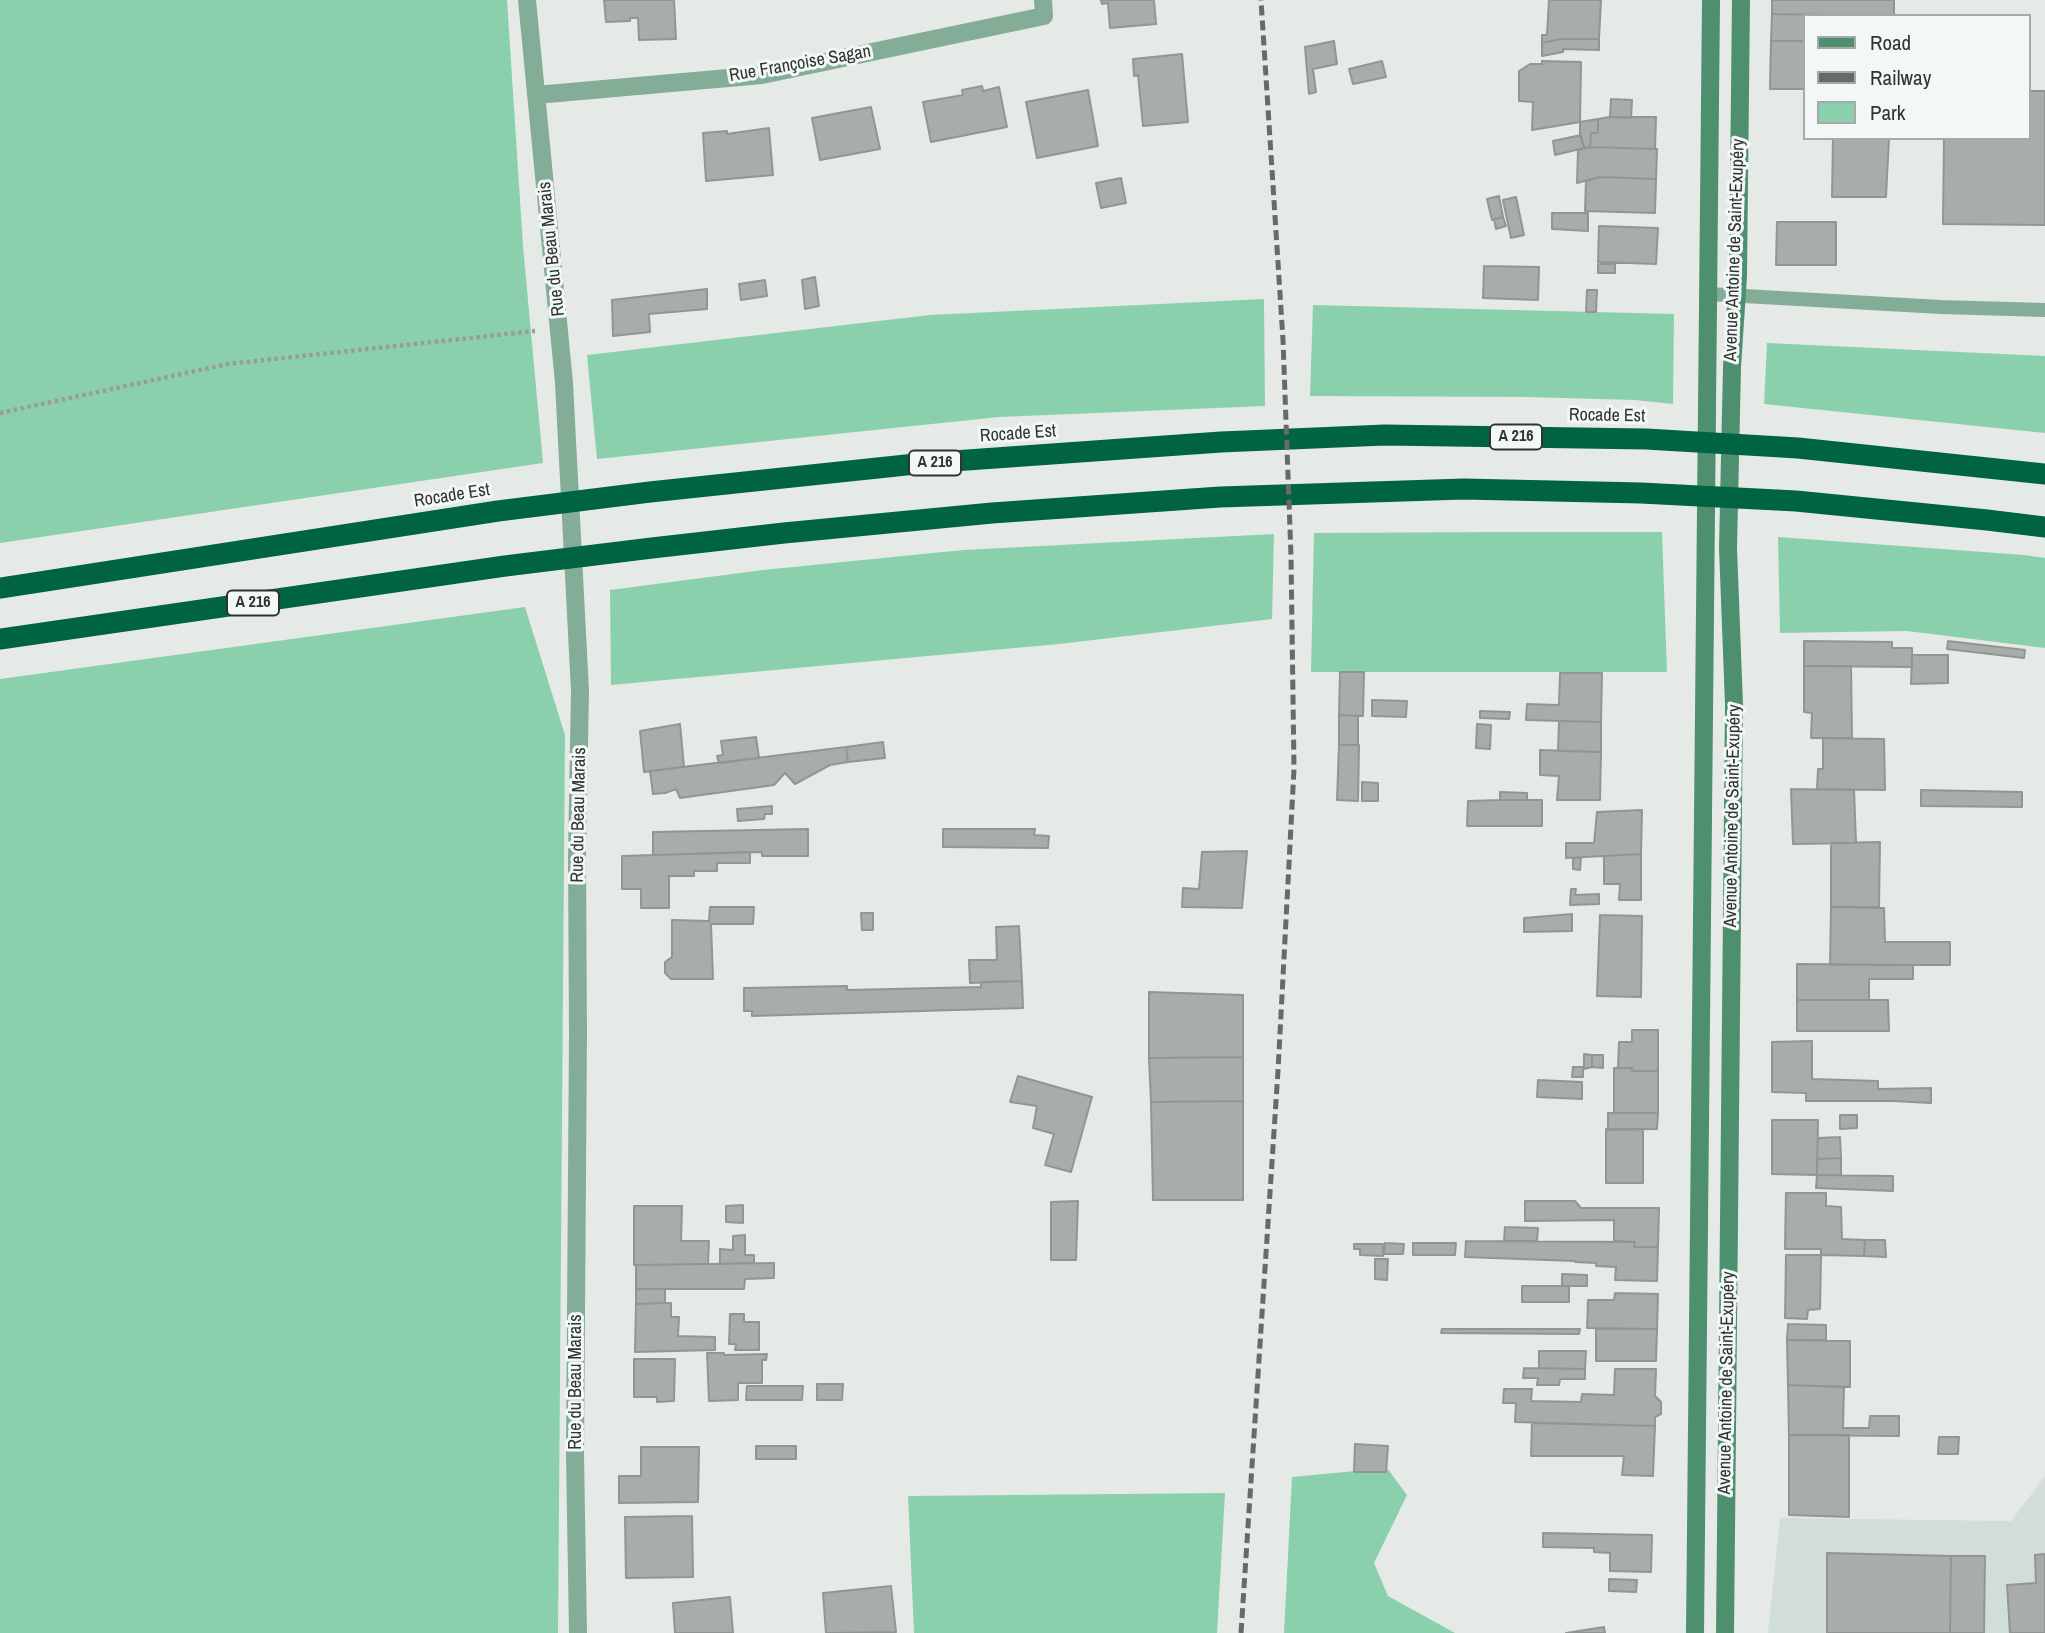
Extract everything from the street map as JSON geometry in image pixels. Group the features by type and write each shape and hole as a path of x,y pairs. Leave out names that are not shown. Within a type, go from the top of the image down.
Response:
{"highway":[{"name":"Rocade Est","path":"0,588 498,511 649,492 925,463 1221,442 1385,435 1646,439 1798,448 2045,474"},
{"name":"A 216","path":"0,639 505,566 652,548 966,515 1220,497 1477,489 1641,493 1796,501 2045,527"}],"main road":[{"name":"Avenue Antoine de Saint-Exupéry","path":"1695,1633 1712,0"},
{"name":"Avenue Antoine de Saint-Exupéry","path":"1725,1633 1734,705 1728,548 1741,0"}],"street":[{"name":"Rue du Beau Marais","path":"527,0 560,328 580,691 575,1455 578,1633"},
{"name":"Rue Françoise Sagan","path":"536,95 762,75 1044,16 1043,0"}],"lane":[{"path":"1708,294 2045,310"}],"path":[{"path":"0,414 228,364 560,328"}],"shaded area":[{"path":"2045,1476 2045,1633 1768,1633 1780,1518 2011,1521"}],"green space":[{"path":"0,0 507,0 523,246 543,463 0,543"},
{"path":"1264,299 1265,406 999,417 597,459 587,355 930,315"},
{"path":"1313,305 1674,314 1673,404 1635,400 1527,397 1310,396"},
{"path":"1767,343 2045,356 2045,433 1764,404"},
{"path":"1662,532 1667,672 1311,672 1314,533"},
{"path":"1274,534 1272,619 1059,644 611,685 610,590 763,570 963,550"},
{"path":"1778,537 2045,558 2045,648 1907,631 1780,633"},
{"path":"525,607 565,735 558,1633 0,1633 0,679"},
{"path":"1387,1468 1407,1495 1374,1563 1388,1596 1455,1633 1284,1633 1292,1477"},
{"path":"1225,1493 1217,1633 914,1633 908,1496"}],"building":[{"path":"604,0 674,0 676,39 639,40 638,18 606,22"},
{"path":"1101,0 1154,0 1156,24 1110,28 1108,3 1102,4"},
{"path":"1549,0 1601,0 1599,39 1561,39 1542,43 1542,35 1547,35"},
{"path":"1772,0 1894,0 1894,14 1772,14"},
{"path":"1772,14 1804,15 1804,41 1771,41"},
{"path":"1561,39 1599,39 1599,50 1563,49 1563,52 1542,56 1542,43"},
{"path":"1334,41 1337,64 1313,69 1316,92 1309,94 1305,47"},
{"path":"1771,41 1804,41 1804,89 1770,89"},
{"path":"1182,54 1188,122 1143,126 1138,75 1134,76 1133,59"},
{"path":"1382,61 1386,77 1353,84 1349,69"},
{"path":"1542,61 1581,62 1580,122 1532,130 1533,102 1519,101 1519,71 1530,64 1542,64"},
{"path":"982,86 983,91 999,87 1007,127 931,142 923,102 963,95 962,90"},
{"path":"1088,90 1098,146 1037,158 1026,102"},
{"path":"2031,91 2045,91 2045,225 1943,224 1944,140 2031,140"},
{"path":"1611,99 1632,100 1631,118 1610,117"},
{"path":"871,107 880,149 820,160 812,118"},
{"path":"1656,117 1655,149 1590,147 1591,133 1598,133 1598,119"},
{"path":"1598,119 1598,133 1591,133 1590,147 1584,148 1580,136 1580,122"},
{"path":"769,128 773,175 706,181 703,133 727,131 727,134"},
{"path":"1581,135 1584,148 1555,155 1553,141"},
{"path":"1833,140 1889,140 1886,197 1832,197"},
{"path":"1590,147 1657,149 1656,179 1600,177 1577,183 1578,150"},
{"path":"1600,177 1656,179 1655,213 1585,211 1586,181"},
{"path":"1121,178 1126,203 1101,208 1096,183"},
{"path":"1499,196 1503,217 1492,220 1487,199"},
{"path":"1516,197 1524,235 1511,238 1503,200"},
{"path":"1552,213 1588,213 1588,231 1552,229"},
{"path":"1503,217 1506,226 1496,229 1494,219"},
{"path":"1777,222 1836,222 1836,265 1776,265"},
{"path":"1599,226 1658,228 1656,264 1598,262"},
{"path":"1598,264 1615,264 1615,273 1598,273"},
{"path":"1484,266 1539,267 1538,300 1483,298"},
{"path":"815,277 819,306 805,309 802,280"},
{"path":"765,280 767,296 741,300 739,284"},
{"path":"707,289 707,309 649,314 650,332 613,336 612,300"},
{"path":"1587,290 1597,290 1596,312 1586,312"},
{"path":"1804,641 1892,642 1892,648 1912,648 1912,667 1804,666"},
{"path":"1948,641 2025,650 2024,658 1947,649"},
{"path":"1912,655 1948,655 1948,683 1911,684"},
{"path":"1804,666 1851,666 1852,738 1811,738 1812,713 1804,712"},
{"path":"1340,672 1364,672 1363,716 1339,715"},
{"path":"1560,673 1602,673 1601,722 1526,720 1527,704 1559,705"},
{"path":"1372,700 1407,701 1406,717 1372,716"},
{"path":"1480,711 1510,712 1509,719 1480,718"},
{"path":"1339,715 1358,716 1358,745 1339,745"},
{"path":"1559,721 1601,722 1601,752 1558,751"},
{"path":"680,724 684,767 644,772 640,731"},
{"path":"1477,724 1491,725 1490,749 1476,748"},
{"path":"756,737 759,758 719,763 717,756 723,755 721,741"},
{"path":"1823,738 1884,739 1885,790 1817,789 1818,769 1823,769"},
{"path":"883,742 885,758 848,762 846,747"},
{"path":"1339,745 1359,745 1358,801 1337,800"},
{"path":"846,747 848,762 830,765 795,784 785,773 774,785 680,798 676,789 653,794 650,771"},
{"path":"1540,750 1601,752 1600,800 1557,800 1559,776 1540,775"},
{"path":"1362,782 1378,783 1378,801 1362,801"},
{"path":"1791,789 1854,790 1856,843 1793,844"},
{"path":"1921,790 2022,792 2022,807 1921,806"},
{"path":"1500,792 1527,793 1527,800 1500,800"},
{"path":"1542,800 1542,826 1467,826 1468,801"},
{"path":"772,806 772,814 765,814 764,819 738,821 737,809"},
{"path":"1642,810 1641,854 1566,858 1566,843 1594,843 1597,812"},
{"path":"808,829 808,856 762,856 762,852 653,855 653,832"},
{"path":"943,829 1035,829 1034,835 1049,836 1048,848 943,847"},
{"path":"1880,842 1879,907 1831,907 1831,843"},
{"path":"1247,851 1242,908 1182,907 1183,888 1199,889 1202,852"},
{"path":"750,852 750,863 717,863 717,871 694,871 694,876 669,876 669,908 641,908 641,889 622,889 622,856"},
{"path":"1641,854 1641,900 1619,900 1620,884 1604,884 1604,856"},
{"path":"1573,858 1581,858 1580,870 1573,869"},
{"path":"1571,889 1576,889 1575,895 1599,894 1599,904 1570,905"},
{"path":"710,907 754,907 753,924 711,924 713,979 671,979 665,973 665,962 672,957 672,920 709,921"},
{"path":"1831,907 1884,908 1885,942 1950,942 1950,965 1830,965"},
{"path":"861,913 873,913 873,930 862,930"},
{"path":"1572,914 1572,931 1524,932 1524,918"},
{"path":"1600,915 1642,916 1641,997 1597,996"},
{"path":"1019,926 1022,981 970,983 969,960 997,960 996,927"},
{"path":"1797,964 1913,965 1913,979 1869,979 1869,1000 1797,1000"},
{"path":"1022,981 1023,1008 752,1016 752,1011 744,1011 744,988 847,986 847,990 981,987 981,982"},
{"path":"1149,992 1243,995 1243,1057 1149,1058"},
{"path":"1797,1000 1888,1000 1889,1031 1797,1031"},
{"path":"1632,1030 1658,1030 1658,1071 1618,1068 1619,1042 1632,1042"},
{"path":"1812,1041 1812,1079 1878,1081 1878,1089 1931,1088 1931,1103 1806,1101 1806,1093 1772,1092 1772,1042"},
{"path":"1584,1054 1592,1055 1592,1067 1584,1069"},
{"path":"1592,1055 1603,1055 1603,1068 1592,1067"},
{"path":"1243,1057 1243,1101 1151,1102 1149,1058"},
{"path":"1573,1067 1583,1067 1583,1077 1572,1077"},
{"path":"1614,1068 1658,1071 1658,1113 1614,1113"},
{"path":"1018,1076 1092,1097 1071,1172 1045,1165 1054,1134 1033,1128 1037,1106 1010,1102"},
{"path":"1538,1080 1582,1082 1582,1099 1537,1097"},
{"path":"1243,1101 1243,1200 1153,1200 1151,1102"},
{"path":"1608,1113 1658,1113 1657,1129 1608,1130"},
{"path":"1840,1115 1857,1115 1857,1128 1840,1129"},
{"path":"1772,1120 1818,1120 1817,1175 1772,1174"},
{"path":"1606,1129 1643,1129 1643,1183 1606,1183"},
{"path":"1840,1137 1841,1158 1817,1159 1818,1138"},
{"path":"1841,1158 1841,1175 1817,1175 1817,1159"},
{"path":"1817,1175 1893,1176 1893,1191 1816,1188"},
{"path":"1786,1193 1826,1193 1826,1206 1841,1207 1842,1239 1865,1240 1864,1256 1821,1255 1821,1249 1785,1249"},
{"path":"1078,1201 1076,1260 1051,1260 1051,1202"},
{"path":"1525,1201 1575,1201 1581,1208 1659,1208 1658,1247 1634,1247 1635,1242 1614,1241 1614,1220 1525,1221"},
{"path":"743,1205 743,1223 726,1222 726,1206"},
{"path":"634,1206 682,1206 681,1241 709,1241 708,1264 634,1265"},
{"path":"1505,1227 1538,1228 1537,1241 1504,1241"},
{"path":"745,1235 745,1255 754,1255 754,1263 720,1264 720,1249 733,1250 733,1236"},
{"path":"1865,1240 1885,1240 1886,1257 1864,1256"},
{"path":"1466,1241 1635,1242 1634,1247 1658,1247 1657,1281 1615,1280 1616,1267 1596,1266 1596,1263 1465,1257"},
{"path":"1385,1243 1404,1244 1403,1254 1384,1254"},
{"path":"1413,1243 1456,1243 1455,1255 1413,1255"},
{"path":"1354,1244 1383,1244 1383,1256 1360,1255 1360,1249 1354,1249"},
{"path":"1786,1255 1821,1255 1820,1309 1808,1310 1807,1319 1785,1318"},
{"path":"1375,1259 1388,1259 1387,1280 1375,1279"},
{"path":"774,1263 774,1278 745,1279 744,1289 636,1289 636,1265"},
{"path":"1562,1274 1587,1275 1587,1286 1562,1286"},
{"path":"1522,1286 1569,1286 1569,1302 1522,1302"},
{"path":"636,1289 665,1289 665,1303 636,1304"},
{"path":"1615,1293 1658,1294 1657,1329 1587,1328 1588,1300 1614,1300"},
{"path":"671,1303 671,1317 679,1317 678,1336 715,1337 715,1350 635,1352 636,1304"},
{"path":"730,1314 744,1314 744,1322 759,1322 759,1350 735,1350 736,1344 729,1344"},
{"path":"1788,1324 1826,1325 1826,1340 1787,1340"},
{"path":"1442,1329 1580,1329 1579,1334 1441,1333"},
{"path":"1596,1329 1657,1329 1656,1361 1596,1361"},
{"path":"1787,1340 1850,1341 1850,1387 1788,1385"},
{"path":"1539,1351 1586,1351 1585,1369 1539,1368"},
{"path":"707,1353 767,1354 766,1360 762,1360 762,1383 738,1383 738,1400 709,1401"},
{"path":"634,1359 675,1359 674,1401 657,1402 657,1397 634,1397"},
{"path":"1524,1368 1585,1369 1585,1379 1560,1379 1559,1385 1537,1385 1538,1378 1523,1378"},
{"path":"1615,1369 1656,1369 1655,1396 1661,1402 1661,1414 1655,1417 1655,1426 1515,1422 1516,1403 1503,1403 1504,1389 1532,1389 1531,1401 1581,1402 1582,1394 1614,1395"},
{"path":"817,1384 843,1384 842,1400 817,1400"},
{"path":"1788,1385 1844,1387 1843,1428 1869,1428 1870,1416 1899,1416 1899,1436 1789,1435"},
{"path":"747,1386 803,1386 802,1400 746,1400"},
{"path":"1532,1423 1655,1426 1653,1476 1622,1475 1624,1456 1531,1456"},
{"path":"1789,1435 1849,1435 1849,1517 1789,1515"},
{"path":"1939,1437 1959,1437 1958,1454 1938,1454"},
{"path":"1355,1444 1388,1446 1386,1472 1354,1472"},
{"path":"756,1446 796,1446 796,1459 756,1459"},
{"path":"641,1447 699,1447 698,1502 619,1503 619,1476 641,1476"},
{"path":"692,1516 693,1577 626,1578 625,1517"},
{"path":"1543,1533 1652,1535 1651,1572 1610,1571 1610,1553 1594,1552 1594,1548 1543,1547"},
{"path":"1827,1553 1951,1556 1950,1633 1827,1633"},
{"path":"2045,1554 2045,1633 2010,1633 2007,1585 2036,1583 2035,1555"},
{"path":"1951,1556 1985,1556 1984,1633 1950,1633"},
{"path":"1609,1579 1637,1580 1636,1592 1609,1591"},
{"path":"891,1586 896,1632 826,1633 823,1593"},
{"path":"730,1597 733,1633 675,1633 673,1603"},
{"path":"1604,1627 1605,1633 1566,1633"}],"railway":[{"path":"1241,1633 1278,1071 1294,769 1291,556 1283,340 1261,0"}]}
